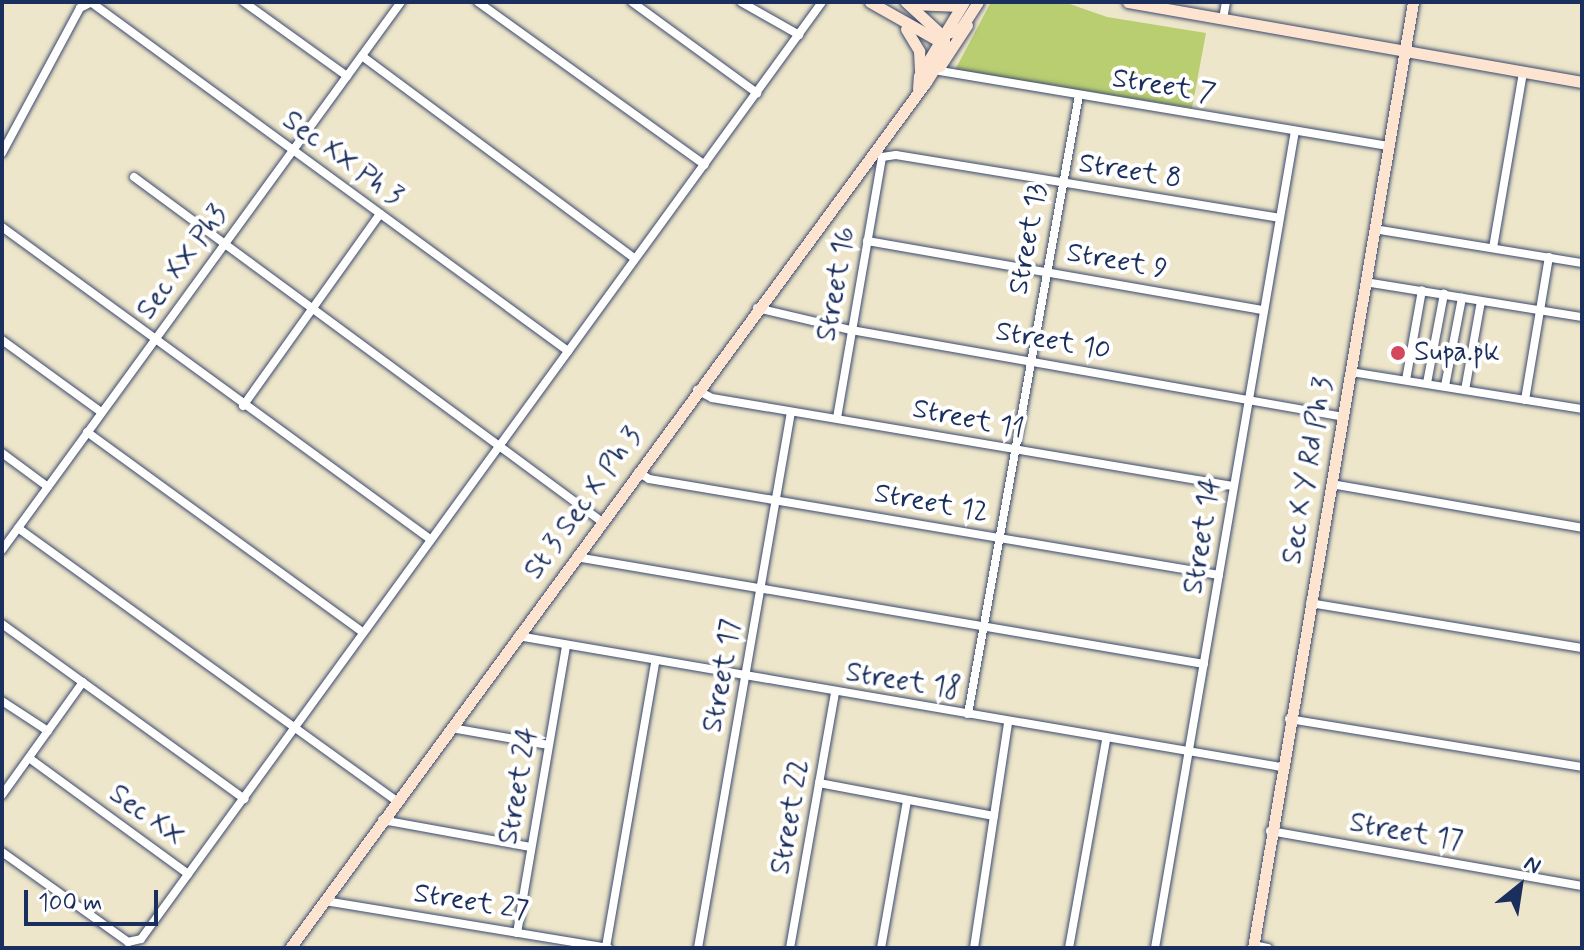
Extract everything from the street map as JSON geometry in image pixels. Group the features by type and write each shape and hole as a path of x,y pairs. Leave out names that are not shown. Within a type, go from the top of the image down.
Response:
{"main road":[{"path":"870,2 929,38 944,37 966,20 978,2"},
{"path":"1128,2 1582,82"},
{"name":"Sec X Y Rd Ph 3","path":"1253,947 1270,831 1413,2"},
{"path":"908,3 944,37"},
{"path":"908,3 962,4 944,37"},
{"path":"935,69 952,55 967,30 966,20"},
{"path":"901,22 919,51 918,83"},
{"name":"St 3 Sec X Ph 3","path":"918,83 935,69 945,49 944,37"},
{"name":"St 3 Sec X Ph 3","path":"290,948 757,308 877,154 944,37"}],"street":[{"path":"2,153 76,5 92,2"},
{"name":"Sec XX Ph 3","path":"92,2 568,351"},
{"path":"244,2 347,76"},
{"path":"478,2 705,165"},
{"path":"632,2 757,93"},
{"path":"741,2 799,35"},
{"path":"188,874 822,2"},
{"path":"1223,19 1226,2"},
{"name":"Sec XX Ph3","path":"2,550 399,3"},
{"path":"362,56 635,259"},
{"name":"Street 7","path":"935,69 1387,146"},
{"path":"1493,248 1523,72"},
{"name":"Street 13","path":"968,714 1003,539 1044,272 1079,95"},
{"name":"Street 14","path":"1155,948 1295,131"},
{"name":"Street 8","path":"877,154 1279,218"},
{"name":"Street 16","path":"837,418 867,241 877,154"},
{"path":"134,177 601,521"},
{"path":"243,406 380,214"},
{"path":"2,227 243,406 430,539"},
{"path":"1374,229 1582,263"},
{"name":"Street 9","path":"867,241 1264,310"},
{"path":"1525,400 1549,257"},
{"path":"1365,282 1582,317"},
{"path":"1406,380 1422,290"},
{"path":"1427,383 1444,294"},
{"path":"1445,386 1462,298"},
{"path":"1465,390 1481,301"},
{"name":"Street 10","path":"757,308 851,330 1249,398 1342,417"},
{"path":"2,340 101,412"},
{"path":"1351,372 1582,409"},
{"name":"Street 11","path":"697,390 712,398 1017,452 1233,486"},
{"name":"Street 17","path":"698,948 791,412"},
{"path":"87,432 362,632"},
{"path":"2,453 48,487"},
{"name":"Street 12","path":"637,471 649,479 1219,575"},
{"path":"1331,484 1582,528"},
{"path":"18,528 396,801"},
{"path":"576,557 1204,664"},
{"path":"1310,603 1582,648"},
{"path":"2,624 245,799"},
{"name":"Street 18","path":"518,636 835,694 1281,767"},
{"name":"Street 24","path":"517,933 566,647"},
{"path":"608,948 655,663"},
{"path":"4,788 83,682"},
{"name":"Street 22","path":"790,948 835,694"},
{"path":"3,703 48,731"},
{"path":"1289,719 1582,767"},
{"path":"974,948 1008,723"},
{"path":"451,728 548,745"},
{"path":"1069,948 1106,740"},
{"name":"Sec XX","path":"2,852 136,944 188,874 29,758"},
{"path":"819,783 994,816"},
{"path":"881,948 907,800"},
{"path":"382,820 531,847"},
{"name":"Street 17","path":"1270,831 1582,886"},
{"name":"Street 27","path":"325,901 608,948"},
{"path":"1253,947 1268,948"}],"green space":[{"path":"991,2 1064,2 1107,17 1206,33 1192,108 955,70"}],"place":[{"name":"Supa.pk","path":"1398,353"}]}
